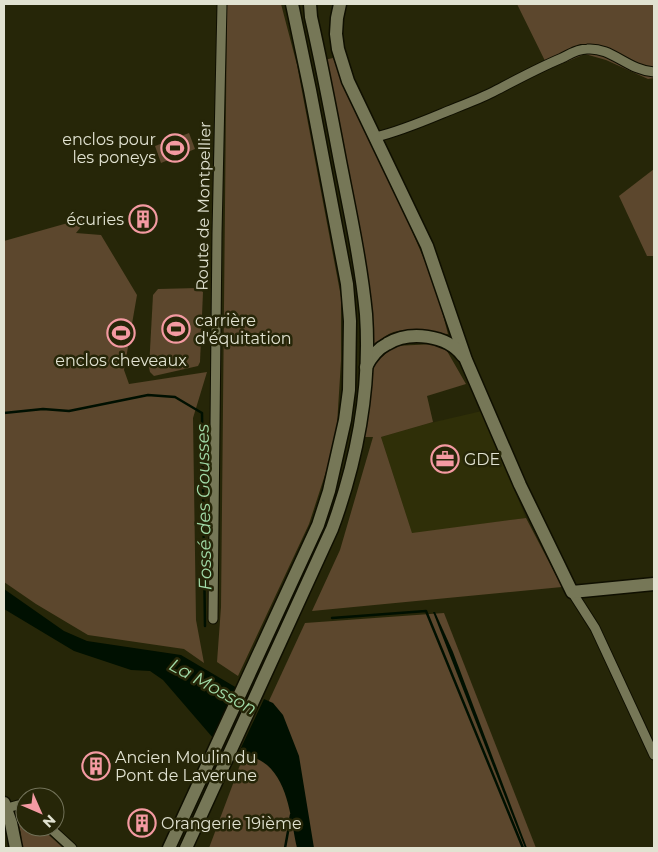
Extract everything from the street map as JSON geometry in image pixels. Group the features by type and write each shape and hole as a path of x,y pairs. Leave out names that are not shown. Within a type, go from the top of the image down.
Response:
{"main road":[{"path":"169,848 318,526 339,452 349,390 350,321 347,284 292,4"},
{"path":"186,848 318,560 343,498 363,407 366,367 366,316 362,279 310,4"},
{"path":"340,4 336,18 338,49 348,81 376,136 426,246 466,360 520,485 572,592 654,584"},
{"path":"452,345 456,329"},
{"path":"366,367 380,348 389,342 405,338 424,337 442,340 452,345 466,360"},
{"path":"5,806 16,848"}],"street":[{"name":"Route de Montpellier","path":"213,619 217,233 222,4"},
{"path":"376,136 404,129 479,98 531,71 575,51 587,48 612,54 631,66 654,72"},
{"path":"572,592 595,628 654,755"},
{"path":"60,837 72,848"}],"shaded area":[{"path":"227,4 281,4 297,65 341,297 341,361 336,441 309,524 238,676 217,662 221,607"},
{"path":"517,4 654,4 654,78 648,79 606,60 585,54 549,69"},
{"path":"333,58 374,142 435,285 448,334 396,331 373,346 324,60"},
{"name":"enclos pour les poneys","path":"189,133 195,149 161,163 155,146"},
{"path":"654,169 654,256 647,256 619,196"},
{"path":"89,217 76,233 101,235 137,295 124,370 129,384 207,372 193,418 196,620 204,663 184,649 88,635 36,604 4,582 4,241"},
{"name":"carrière d'équitation","path":"198,288 203,292 200,362 198,366 154,376 149,368 153,295 158,289"},
{"path":"435,344 447,351 466,384 427,396 433,422 381,437 412,533 526,518 562,587 312,611 340,550 373,437 362,437 372,366 394,346"},
{"path":"482,411 526,518 412,534 381,437"},
{"path":"444,613 536,848 209,848 243,757 305,623"},
{"path":"21,837 51,837 63,848 22,848"}],"water":[{"path":"4,589 64,631 87,641 181,655 237,688 213,738 163,680 150,671 131,670 74,651 4,609"},
{"path":"433,612 435,612 453,652 527,848 525,848"},
{"path":"264,699 273,703 283,715 299,756 314,848 297,848 285,792 274,773 260,760 239,752"}],"waterway":[{"name":"Fossé des Gousses","path":"4,413 43,409 69,411 148,395 175,397 202,413 205,626"},
{"name":"Fossé des Gousses","path":"332,618 426,611 523,848"},
{"name":"La Mosson","path":"285,848 291,815"}],"place":[{"name":"enclos pour les poneys","path":"175,148"},
{"name":"écuries","path":"143,219"},
{"name":"carrière d'équitation","path":"176,329"},
{"name":"enclos cheveaux","path":"121,333"},
{"name":"GDE","path":"445,459"},
{"name":"Ancien Moulin du Pont de Laverune","path":"96,766"},
{"name":"Orangerie 19ième","path":"142,823"}]}
